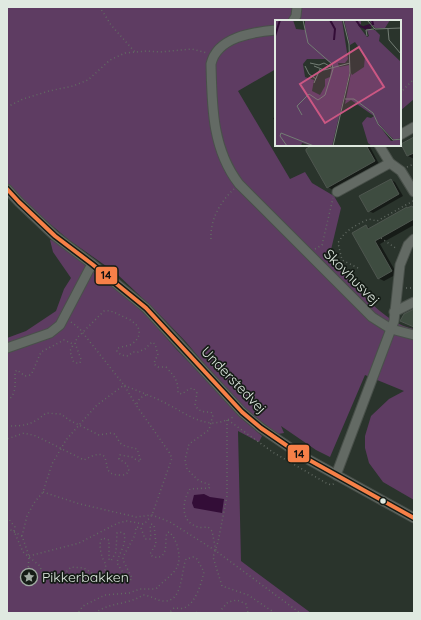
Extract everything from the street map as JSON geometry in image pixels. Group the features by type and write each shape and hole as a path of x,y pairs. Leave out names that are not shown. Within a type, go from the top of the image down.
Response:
{"street":[{"path":"294,20 296,16 297,7"},
{"path":"212,56 218,49 240,36 275,30"},
{"name":"Skovhusvej","path":"212,56 213,115 221,153 230,172 239,184 372,317 393,321 414,335"},
{"path":"401,134 414,127"},
{"path":"381,146 390,163 400,171 414,192"},
{"path":"336,194 390,163"},
{"name":"Understedvej","path":"7,189 18,202 55,236 146,308 242,412 302,456 414,518"},
{"path":"340,477 393,321 400,265 408,246 414,239"},
{"path":"7,348 50,333 60,325 92,264"},
{"path":"393,321 414,302"}],"path":[{"path":"99,7 111,25 135,52"},
{"path":"7,107 24,99 48,91 73,86 88,80 110,60 125,54 147,51 160,52 192,50 207,53 212,56"},
{"path":"401,92 414,80"},
{"path":"211,238 210,230 220,205 226,196 239,184"},
{"path":"308,253 322,245 336,194"},
{"path":"358,268 342,260 338,243 342,235 364,221 369,219 377,221 414,200"},
{"path":"381,238 404,254"},
{"path":"7,400 11,398 14,393 15,372 17,370 25,376 30,375 40,352 64,340 73,345 70,351 73,361 80,363 81,359 75,343 77,338 104,311 109,310 115,312 133,322 139,330 140,335 137,340 118,348 117,351 121,355 128,356 133,352 146,350 152,342 155,344 158,355 154,360 154,364 158,367 166,367 176,379 178,384 178,393 182,394 193,388 198,393 195,405 198,410 203,412 211,412 213,415 209,430 190,444 185,460 187,469 199,481 210,485 208,488 190,489 187,494 184,512 186,519 198,527 208,527 212,531 216,551"},
{"path":"29,556 79,543 118,523 128,521 143,524 146,522 152,515 172,458 170,452 124,385 75,324 64,319"},
{"path":"124,385 168,404 187,415 212,423 228,420 242,412"},
{"path":"28,571 29,556 22,536 27,516 34,502 43,492 52,464 66,440 79,424 98,405 124,385"},
{"path":"136,404 140,398 146,395"},
{"path":"7,426 20,426 36,422 46,413 61,414 99,435 111,433 115,434 120,443 138,450 141,461 138,461 132,457 120,455 119,459 127,464 129,471 124,475 114,475 109,472 106,465 106,459 103,455 99,454 84,460 36,436 24,432 7,439"},
{"path":"228,420 274,454 328,484 332,485 340,477"},
{"path":"228,420 227,496 216,551 213,557 222,586 248,595 275,613"},
{"path":"43,492 80,504 136,518 152,515 170,522 216,551 300,613"},
{"path":"7,516 15,527 14,531 23,552 40,566 43,577 48,580 62,576 71,567 84,568 95,575 100,575 106,567 106,564 102,560 101,540 102,538 105,538 109,540 109,559 111,561 116,552 116,536 119,532 124,533 126,539 117,563 129,582 132,578 122,560 135,535 136,527 141,528 145,539 147,540 150,539 151,536 151,524 154,525 156,544 150,554 157,558 164,553 167,548 167,533 169,532 173,535 177,544 179,560 177,568 157,588 140,588 129,593 105,595 83,606 78,613"},
{"path":"7,528 22,536"},
{"path":"95,613 100,609 119,602 127,602 143,594 162,601 170,600 182,584 182,570 186,559 193,557 197,559 204,572 199,590 190,604 183,608 174,608 169,613"},
{"path":"221,613 221,610 228,602 237,600 246,604 248,613"},
{"path":"192,613 201,613"}],"shaded area":[{"path":"7,7 414,7 414,99 401,110 401,20 275,20 275,70 238,91 290,179 305,172 312,183 334,196 341,208 329,258 357,289 379,310 402,325 414,329 414,500 383,482 369,463 365,448 365,436 371,416 389,399 404,391 365,375 330,457 316,450 281,426 284,433 278,434 243,408 186,342 116,273 69,240 19,198 7,184"},
{"path":"50,240 58,241 110,282 149,318 241,418 262,436 259,442 238,431 241,561 311,613 7,613 7,338 26,331 56,311 64,289 71,278 53,252"},
{"path":"204,494 210,497 224,499 222,513 194,508 192,503 194,495"}],"building":[{"path":"414,137 414,153 407,156 401,144"},
{"path":"311,146 367,146 375,161 327,188 306,149"},
{"path":"391,179 399,194 368,212 359,196"},
{"path":"412,206 414,209 414,219 375,241 392,271 378,279 352,233 366,225 368,229 407,207"},
{"path":"414,309 414,327 400,321 404,314"}],"transit line":[{"name":"14","path":"7,189 55,236 146,308 242,412 261,428 302,456 414,518"}],"place":[{"name":"Pikkerbakken","path":"29,577"}]}
